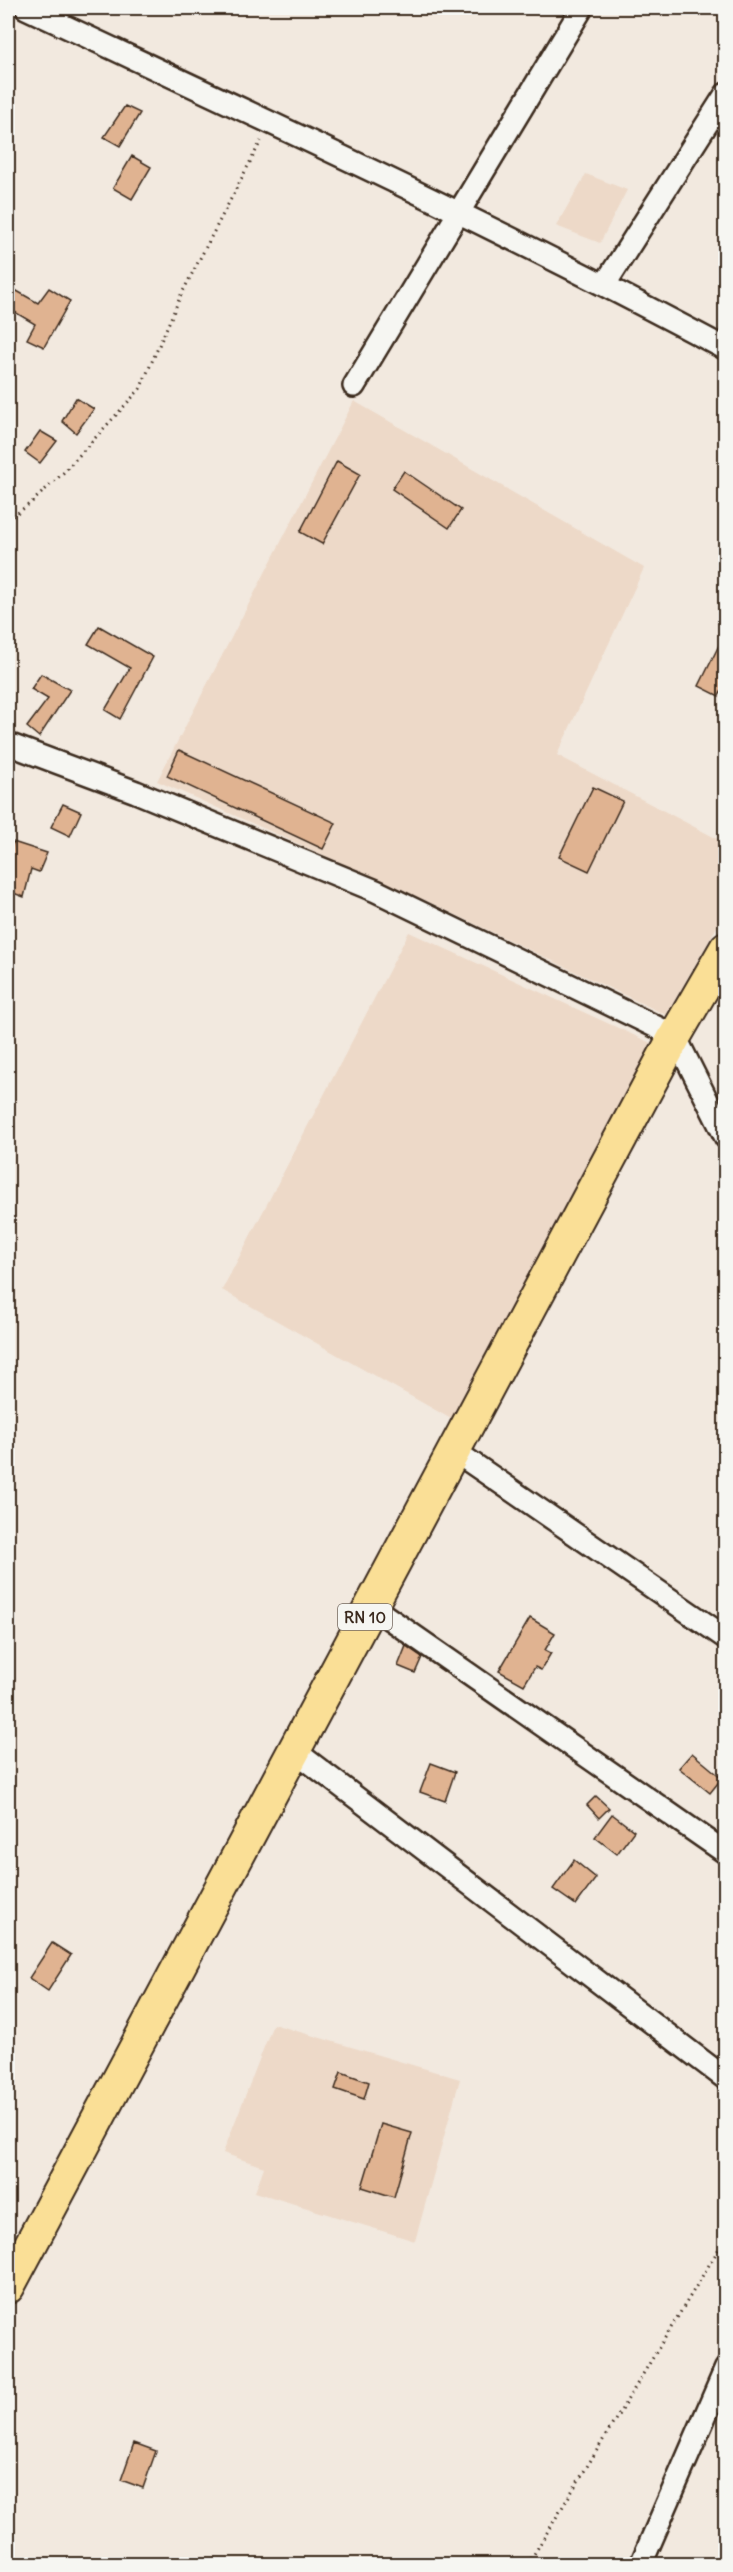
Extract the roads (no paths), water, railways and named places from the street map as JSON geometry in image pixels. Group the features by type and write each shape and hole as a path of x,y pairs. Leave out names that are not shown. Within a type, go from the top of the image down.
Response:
{"main road":[{"name":"RN 10","path":"8,2288 675,1035 726,948"}],"street":[{"path":"26,8 457,211 605,284 726,349"},
{"path":"354,386 457,211 582,8"},
{"path":"605,284 726,94"},
{"path":"8,744 136,792 376,891 675,1035 726,1138"},
{"path":"453,1450 726,1638"},
{"path":"371,1606 726,1853"},
{"path":"295,1750 726,2079"},
{"path":"641,2565 726,2368"}]}
